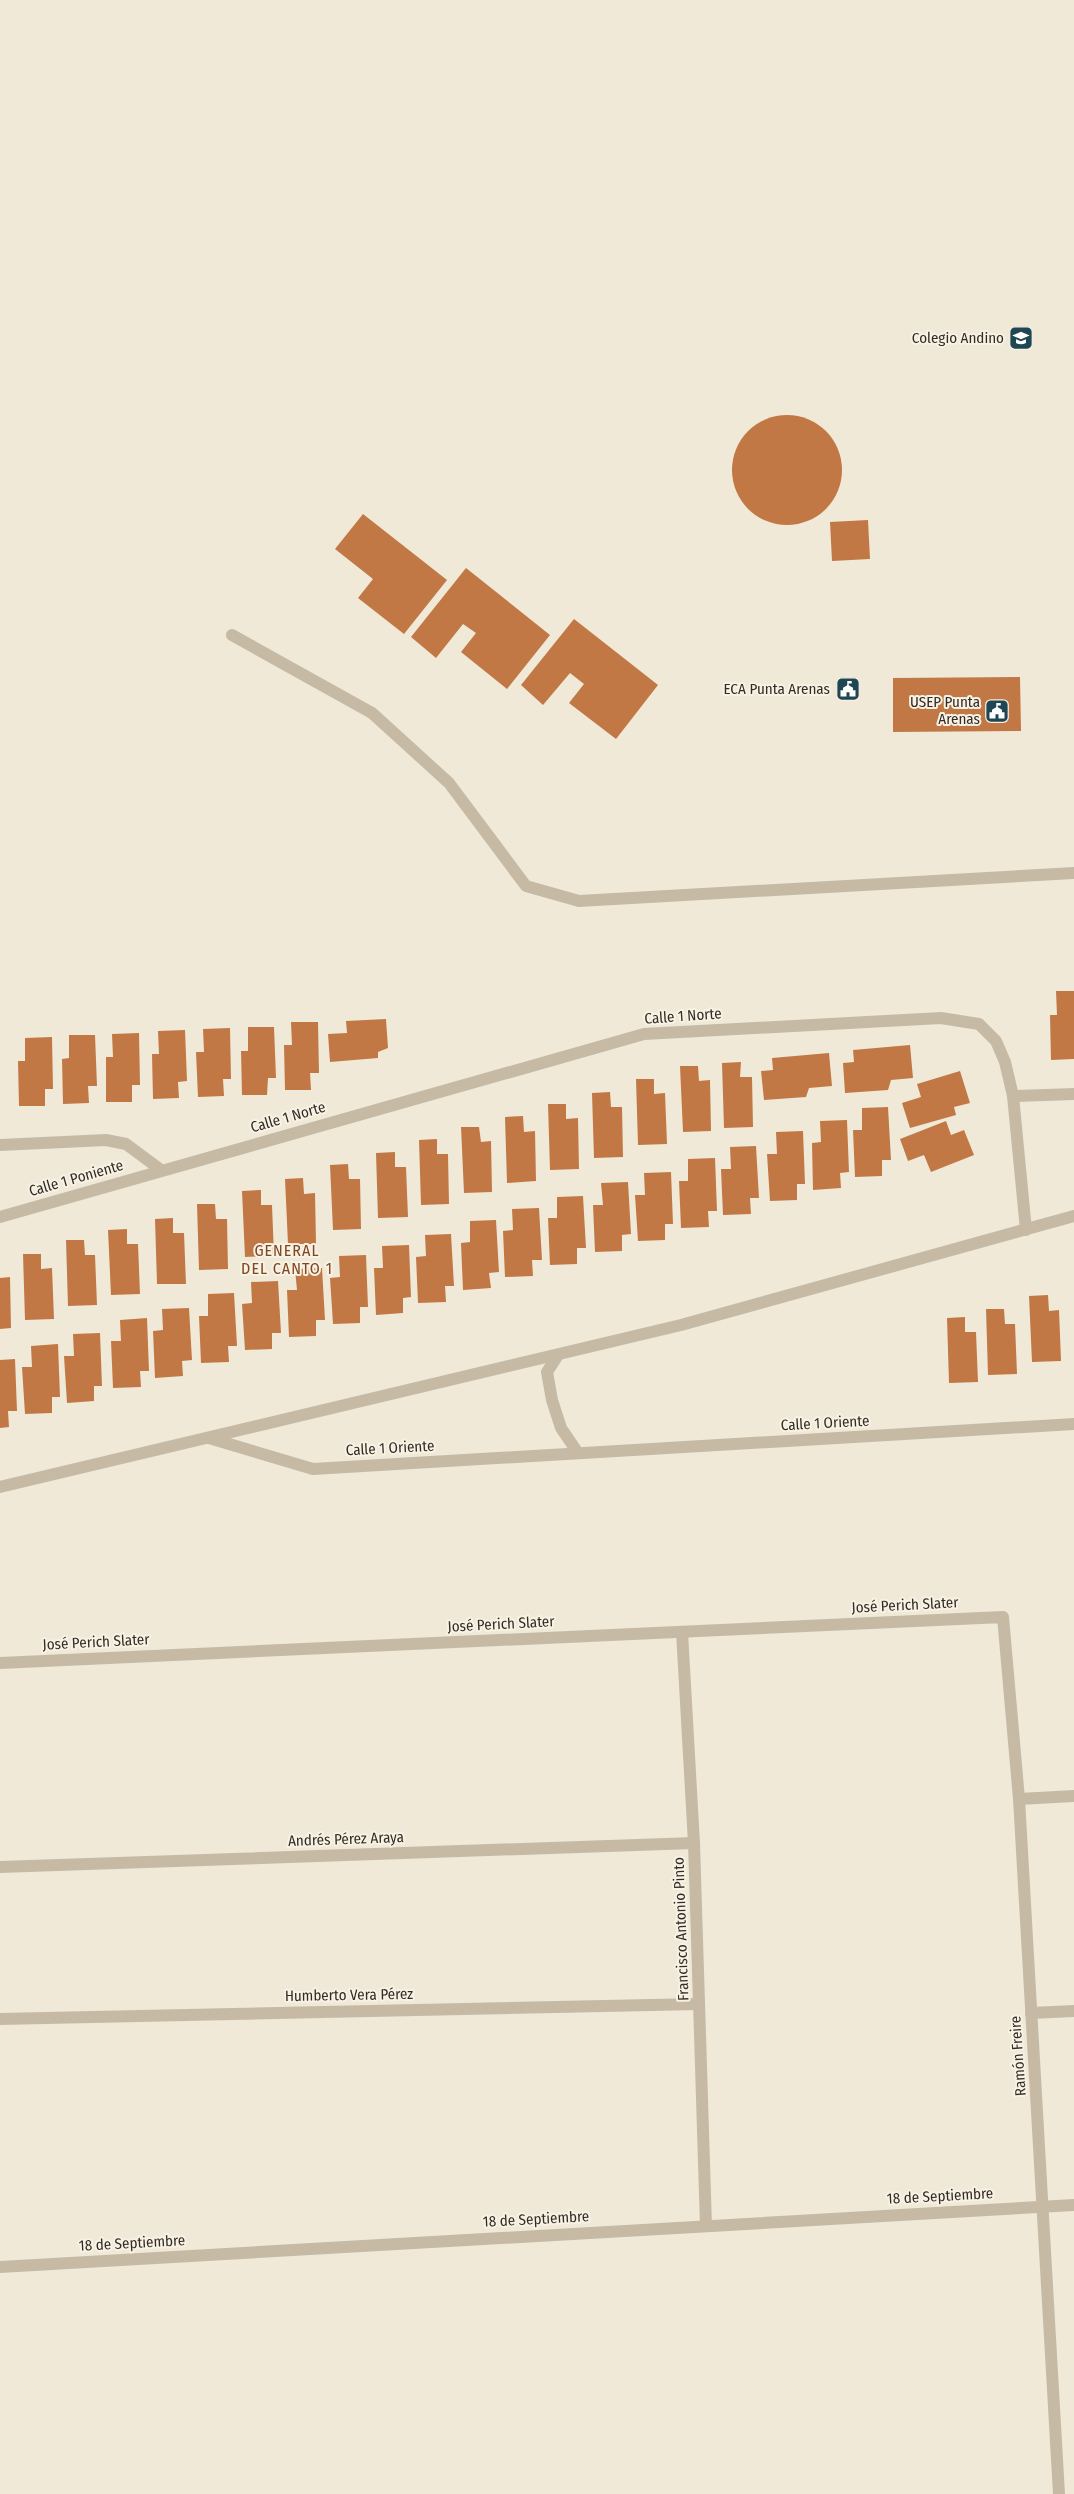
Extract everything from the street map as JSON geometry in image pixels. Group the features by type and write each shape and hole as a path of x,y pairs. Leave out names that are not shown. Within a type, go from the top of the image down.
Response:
{"street":[{"path":"232,636 372,713 449,783 526,886 579,901 1074,873"},
{"name":"Calle 1 Norte","path":"161,1170 644,1034 941,1018 979,1024 996,1041 1005,1062 1013,1096 1026,1230"},
{"path":"1013,1096 1074,1094"},
{"path":"0,1145 106,1140 126,1144 161,1170"},
{"name":"Calle 1 Poniente","path":"0,1217 161,1170"},
{"path":"0,1487 681,1325 1074,1216"},
{"path":"558,1354 547,1372 552,1400 561,1428 578,1453"},
{"name":"Calle 1 Oriente","path":"209,1438 313,1469 1074,1424"},
{"name":"José Perich Slater","path":"0,1663 1003,1617"},
{"name":"Ramón Freire","path":"1003,1617 1019,1799 1059,2494"},
{"name":"Francisco Antonio Pinto","path":"682,1632 694,1843 706,2226"},
{"path":"1019,1799 1074,1796"},
{"name":"Andrés Pérez Araya","path":"0,1867 694,1843"},
{"name":"Humberto Vera Pérez","path":"0,2019 699,2004"},
{"path":"1031,2013 1074,2011"},
{"name":"18 de Septiembre","path":"0,2267 1074,2205"}],"building":[{"path":"787,415 808,420 826,431 837,449 842,470 837,491 826,509 808,520 787,525 766,520 748,509 737,491 732,470 737,449 748,431 766,420"},
{"path":"363,514 447,580 404,634 358,598 373,579 335,549"},
{"path":"868,520 870,559 832,561 830,522"},
{"path":"466,568 550,635 507,689 461,652 476,633 463,624 436,658 411,637"},
{"path":"574,619 658,685 616,739 569,703 584,684 570,673 543,705 521,685"},
{"path":"1020,677 1021,731 893,732 893,678"},
{"path":"1056,991 1074,991 1074,1059 1051,1060 1050,1015 1057,1015"},
{"path":"386,1019 388,1048 378,1052 378,1058 330,1062 328,1034 347,1033 346,1021"},
{"path":"291,1022 318,1022 319,1073 310,1073 311,1090 285,1090 284,1045 292,1045"},
{"path":"248,1027 274,1027 276,1078 268,1078 267,1095 242,1095 241,1051 248,1051"},
{"path":"230,1028 231,1079 223,1079 224,1096 198,1097 196,1052 204,1052 203,1029"},
{"path":"185,1030 187,1081 178,1082 179,1098 153,1099 152,1054 159,1054 158,1031"},
{"path":"139,1033 140,1085 132,1085 132,1102 106,1102 106,1057 113,1057 112,1034"},
{"path":"69,1035 95,1035 97,1086 88,1086 89,1103 63,1104 62,1059 69,1058"},
{"path":"52,1037 53,1089 45,1089 45,1106 19,1106 18,1061 25,1061 25,1038"},
{"path":"910,1045 913,1078 891,1080 888,1090 845,1093 843,1063 854,1062 853,1050"},
{"path":"829,1053 832,1086 809,1088 806,1097 764,1100 761,1071 773,1070 772,1058"},
{"path":"741,1062 740,1077 752,1077 753,1127 724,1128 722,1063"},
{"path":"680,1066 698,1066 699,1081 710,1080 711,1131 683,1132"},
{"path":"960,1071 970,1103 954,1107 956,1115 910,1128 902,1103 921,1097 917,1084"},
{"path":"636,1079 654,1079 654,1094 665,1093 667,1144 638,1145"},
{"path":"610,1092 611,1107 622,1107 623,1157 594,1158 592,1093"},
{"path":"548,1104 566,1104 566,1119 578,1118 579,1169 550,1170"},
{"path":"888,1107 891,1160 882,1160 882,1176 855,1177 853,1130 862,1130 862,1108"},
{"path":"523,1116 524,1132 535,1131 536,1181 507,1183 505,1117"},
{"path":"847,1120 849,1172 840,1173 841,1188 813,1190 812,1143 821,1142 820,1121"},
{"path":"946,1121 951,1135 964,1130 974,1155 931,1172 924,1155 908,1161 900,1139"},
{"path":"461,1127 479,1127 481,1142 491,1141 492,1192 464,1193"},
{"path":"803,1131 805,1184 797,1184 797,1200 770,1201 767,1154 777,1154 776,1132"},
{"path":"437,1139 437,1154 448,1154 449,1204 421,1205 419,1140"},
{"path":"756,1146 759,1198 750,1198 751,1214 723,1215 721,1169 731,1169 730,1147"},
{"path":"395,1152 395,1167 406,1167 408,1217 378,1218 376,1153"},
{"path":"715,1158 717,1211 708,1211 709,1227 681,1228 679,1181 688,1181 688,1159"},
{"path":"348,1164 349,1179 360,1179 361,1229 333,1230 330,1165"},
{"path":"671,1172 673,1224 665,1224 665,1240 638,1241 635,1195 645,1195 644,1173"},
{"path":"303,1178 304,1194 315,1193 316,1244 288,1244 285,1179"},
{"path":"628,1182 631,1234 622,1235 622,1251 595,1252 593,1205 603,1205 601,1183"},
{"path":"261,1190 261,1205 272,1205 274,1256 245,1257 242,1191"},
{"path":"583,1196 586,1248 577,1248 577,1264 550,1265 548,1218 557,1218 557,1197"},
{"path":"197,1204 215,1204 216,1219 227,1219 228,1269 199,1270"},
{"path":"539,1208 542,1260 532,1260 533,1276 505,1277 503,1231 513,1230 512,1209"},
{"path":"173,1218 173,1233 184,1233 186,1284 157,1284 155,1219"},
{"path":"496,1220 499,1272 489,1273 491,1288 463,1290 461,1243 470,1242 470,1221"},
{"path":"127,1229 127,1244 138,1244 140,1294 111,1295 108,1230"},
{"path":"451,1234 454,1286 445,1286 446,1302 418,1303 416,1257 426,1256 425,1235"},
{"path":"66,1240 84,1240 85,1255 95,1255 97,1305 68,1306"},
{"path":"409,1245 411,1297 403,1298 403,1313 376,1315 374,1268 383,1268 382,1246"},
{"path":"23,1254 41,1254 41,1269 52,1268 54,1319 25,1320"},
{"path":"366,1255 368,1307 360,1307 360,1323 333,1324 330,1278 340,1277 339,1256"},
{"path":"322,1268 325,1320 316,1320 316,1336 289,1337 287,1290 297,1290 295,1269"},
{"path":"10,1277 11,1328 0,1329 0,1278"},
{"path":"278,1281 281,1333 272,1333 272,1349 245,1350 242,1304 252,1303 251,1282"},
{"path":"234,1293 237,1346 228,1346 229,1362 201,1363 199,1316 208,1316 208,1294"},
{"path":"1048,1295 1049,1311 1059,1310 1061,1361 1032,1362 1029,1296"},
{"path":"189,1308 192,1360 182,1361 183,1376 155,1378 153,1331 163,1330 162,1309"},
{"path":"986,1309 1004,1309 1005,1324 1015,1324 1017,1374 988,1375"},
{"path":"965,1317 965,1332 976,1332 978,1382 949,1383 947,1318"},
{"path":"147,1318 149,1371 140,1371 141,1387 113,1388 111,1341 121,1341 120,1320"},
{"path":"100,1333 102,1386 94,1386 94,1401 67,1403 64,1356 74,1356 73,1334"},
{"path":"58,1344 60,1397 52,1397 52,1413 25,1414 22,1367 32,1367 31,1346"},
{"path":"15,1359 17,1411 8,1411 9,1427 0,1428 0,1360"}],"place":[{"name":"Colegio Andino","path":"1021,338"},
{"name":"ECA Punta Arenas","path":"848,689"},
{"name":"USEP Punta Arenas","path":"997,711"}],"district":[{"name":"GENERAL DEL CANTO 1","path":"287,1259"}]}
